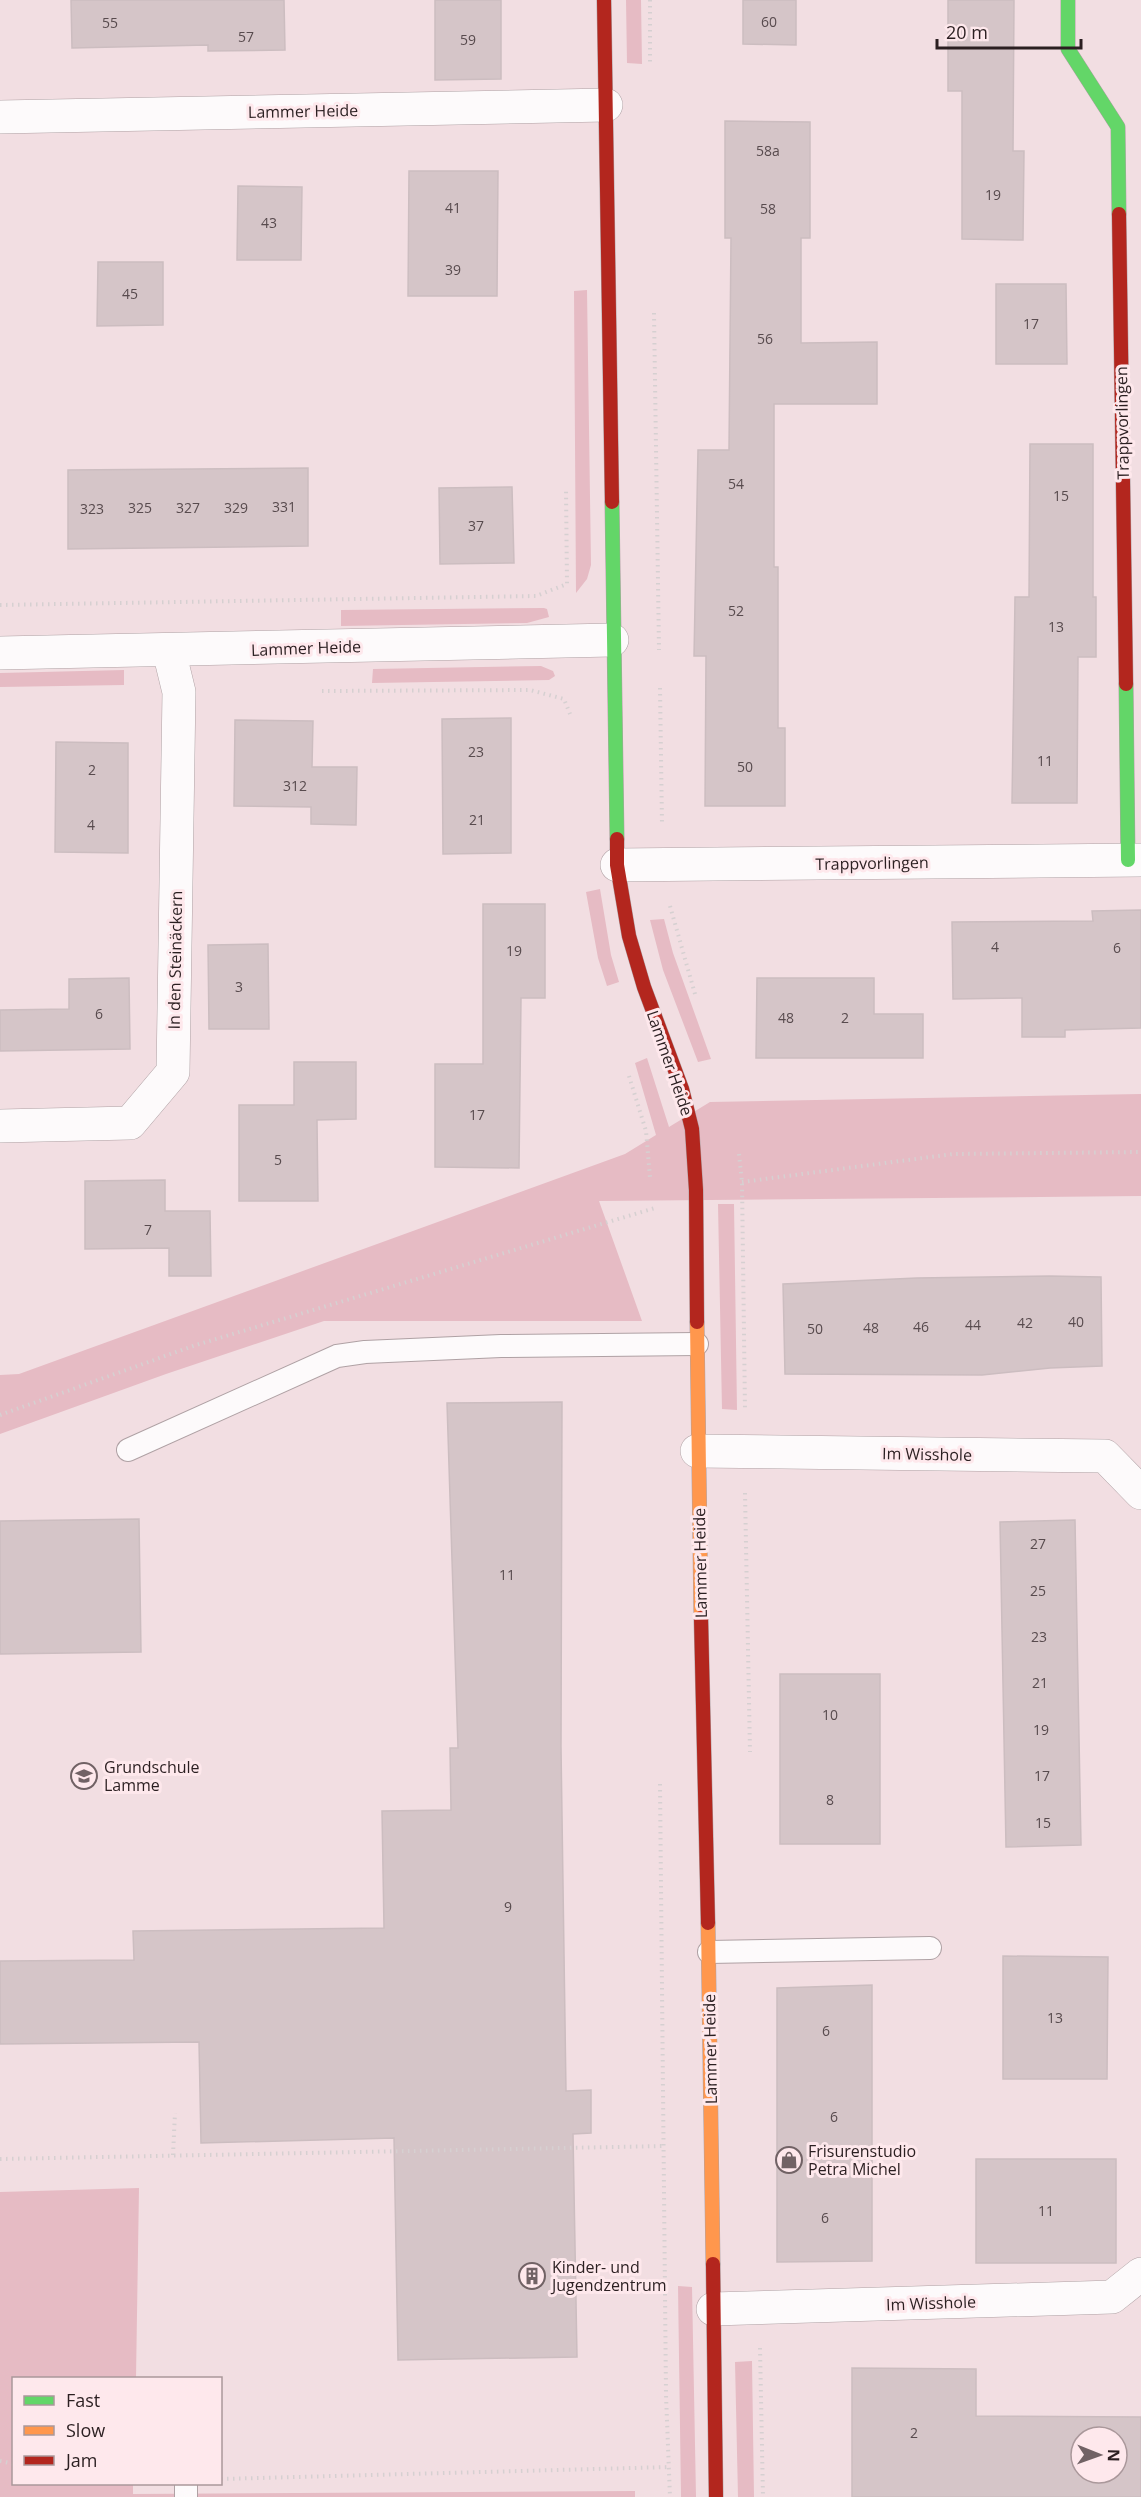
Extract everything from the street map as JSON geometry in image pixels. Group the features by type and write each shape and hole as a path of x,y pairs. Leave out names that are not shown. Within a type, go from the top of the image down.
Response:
{"street":[{"name":"Lammer Heide","path":"604,0 617,865 629,936 692,1129 696,1190 697,1451 709,1952 716,2497"},
{"name":"Trappvorlingen","path":"617,865 1134,860 1118,127 1068,49 1068,0"},
{"name":"Lammer Heide","path":"0,117 606,105"},
{"name":"Lammer Heide","path":"0,653 612,640"},
{"name":"In den Steinäckern","path":"0,1126 130,1123 173,1072 179,692 169,651"},
{"name":"Im Wisshole","path":"697,1451 1105,1456 1141,1493"},
{"name":"Im Wisshole","path":"713,2309 1112,2297 1141,2274"}],"lane":[{"path":"128,1450 337,1356 365,1352 501,1346 697,1344"},
{"path":"709,1952 930,1948"}],"path":[{"path":"0,605 536,596 567,584"},
{"path":"564,699 570,712 571,724"},
{"path":"627,1069 646,1131 651,1187"},
{"path":"0,1415 196,1345 652,1209 696,1190 953,1154 1141,1152"},
{"path":"652,1198 652,1220"},
{"path":"660,1774 666,2395 670,2497"},
{"path":"173,2155 175,2113"},
{"path":"0,2159 665,2146"},
{"path":"222,2480 670,2467 715,2458"}],"shaded area":[{"path":"626,0 641,0 642,64 627,63"},
{"path":"587,290 591,565 587,579 576,593 574,291"},
{"path":"547,609 549,617 527,623 341,626 341,610"},
{"path":"541,666 553,671 555,676 549,680 372,683 373,669"},
{"path":"124,670 124,685 0,687 0,673"},
{"path":"600,889 611,955 619,982 607,986 598,958 586,892"},
{"path":"664,919 673,953 711,1059 698,1062 663,970 650,920"},
{"path":"647,1058 669,1127 710,1102 1141,1094 1141,1196 599,1201 642,1321 324,1321 166,1374 0,1434 0,1375 19,1374 625,1154 656,1135 635,1063"},
{"path":"718,1204 734,1204 737,1410 722,1409"},
{"path":"139,2188 136,2377 12,2377 12,2485 133,2485 133,2494 635,2491 635,2497 0,2497 0,2192"},
{"path":"678,2286 692,2287 696,2497 681,2497"},
{"path":"752,2361 754,2497 738,2497 735,2362"}],"building":[{"path":"71,0 284,0 285,50 208,51 208,45 72,48"},
{"path":"435,0 501,0 501,79 435,80"},
{"path":"743,0 796,0 796,45 743,44"},
{"path":"948,0 1014,0 1013,151 1024,151 1023,240 962,239 962,91 948,91"},
{"path":"725,121 810,122 810,238 801,238 801,343 877,342 877,404 774,404 774,567 778,567 778,728 785,728 785,806 705,806 706,656 694,656 698,450 729,450 731,238 725,238"},
{"path":"409,171 498,171 497,296 408,296"},
{"path":"238,186 302,187 301,260 237,260"},
{"path":"98,262 163,262 163,325 97,326"},
{"path":"996,284 1066,284 1067,364 996,364"},
{"path":"1030,444 1093,444 1093,597 1096,597 1096,657 1078,657 1077,803 1012,803 1015,597 1029,597"},
{"path":"308,468 308,546 68,549 68,470"},
{"path":"512,487 514,563 440,564 439,488"},
{"path":"511,718 511,853 443,854 442,719"},
{"path":"235,720 313,721 312,767 357,767 356,825 311,824 311,807 234,806"},
{"path":"56,742 128,743 128,853 55,852"},
{"path":"483,904 545,904 545,998 521,998 519,1168 435,1167 435,1064 483,1064"},
{"path":"1141,910 1141,1028 1065,1030 1065,1037 1022,1037 1022,998 953,999 952,922 1093,921 1092,911"},
{"path":"268,944 269,1029 209,1029 208,945"},
{"path":"129,978 130,1049 0,1051 0,1010 69,1009 69,979"},
{"path":"757,978 874,978 874,1014 923,1014 923,1058 756,1058"},
{"path":"294,1062 356,1062 356,1119 317,1120 318,1201 239,1201 239,1105 294,1105"},
{"path":"165,1180 165,1211 210,1211 211,1276 169,1276 169,1248 85,1249 85,1181"},
{"path":"1101,1277 1102,1366 1050,1368 982,1375 785,1374 783,1284 917,1278"},
{"path":"562,1402 561,1747 566,2091 591,2090 591,2133 573,2134 577,2357 398,2360 394,2138 201,2143 199,2042 0,2044 0,1961 134,1960 133,1931 384,1928 382,1811 451,1810 450,1748 458,1748 447,1403"},
{"path":"139,1519 141,1652 0,1654 0,1521"},
{"path":"1075,1520 1081,1845 1006,1847 1000,1522"},
{"path":"780,1674 880,1674 880,1844 780,1844"},
{"path":"1003,1956 1108,1957 1107,2079 1003,2079"},
{"path":"872,1985 872,2261 777,2262 777,1988"},
{"path":"976,2159 1116,2159 1116,2263 976,2263"},
{"path":"852,2368 976,2369 976,2416 1141,2417 1141,2497 852,2497"}],"traffic: fast":[{"path":"1068,0 1068,49 1118,127 1119,214"},
{"path":"612,502 617,839"},
{"path":"1126,684 1128,860"}],"traffic: slow":[{"path":"697,1322 701,1618"},
{"path":"708,1923 713,2264"}],"traffic: jam":[{"path":"604,0 612,502"},
{"path":"1119,214 1126,684"},
{"path":"617,839 617,865 629,936 644,987 682,1089 692,1129 696,1190 697,1322"},
{"path":"701,1618 708,1923"},
{"path":"713,2264 716,2497"}],"place":[{"name":"Grundschule Lamme","path":"84,1776"},
{"name":"Frisurenstudio Petra Michel","path":"789,2160"},
{"name":"Kinder- und Jugendzentrum","path":"532,2276"}]}
